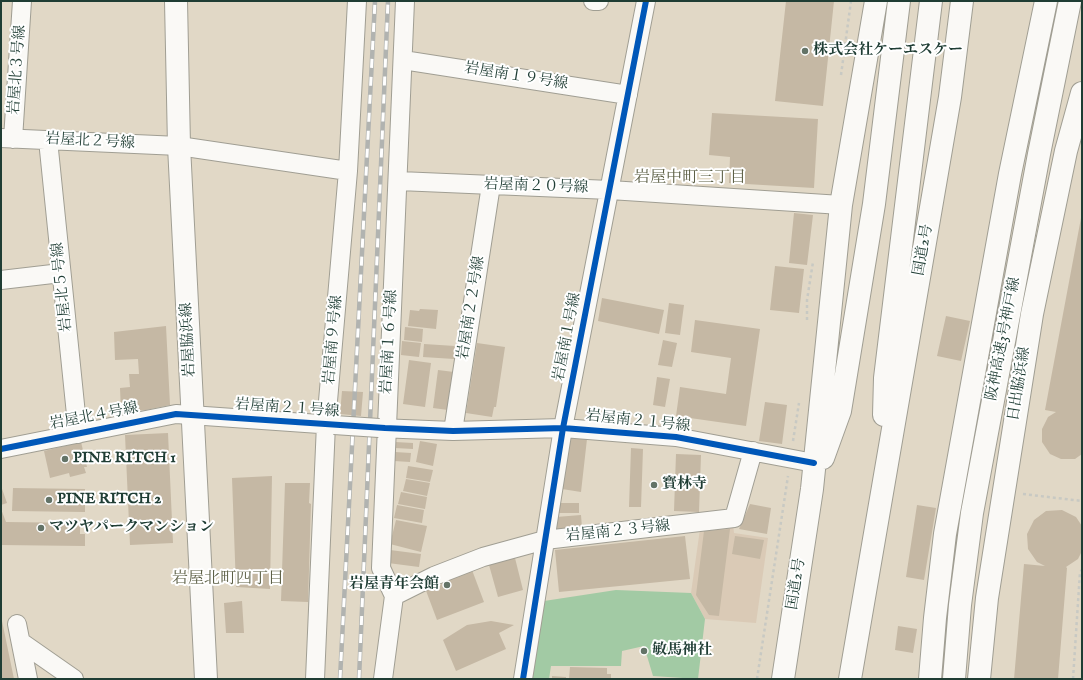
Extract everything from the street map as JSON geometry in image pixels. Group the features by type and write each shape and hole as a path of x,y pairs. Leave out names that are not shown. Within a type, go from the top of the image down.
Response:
{"main road":[{"name":"岩屋脇浜線","path":"176,1 178,146 206,679"},
{"name":"国道2号","path":"783,679 812,489 841,205 876,1"},
{"name":"国道2号","path":"812,489 840,411 874,204 900,1"},
{"name":"国道2号","path":"881,498 885,378 931,1"},
{"name":"国道2号","path":"850,679 950,97 962,1"},
{"path":"1036,44 1042,1"},
{"name":"阪神高速3号神戸線","path":"930,679 935,618 945,534 1010,174 1046,1"},
{"name":"阪神高速3号神戸線","path":"954,679 960,605 972,513 1070,1"},
{"path":"1056,70 1079,1"},
{"name":"日出脇浜線","path":"979,679 987,598 1032,314 1066,151 1082,94"}],"street":[{"name":"岩屋北３号線","path":"7,138 22,1"},
{"name":"岩屋南９号線","path":"315,679 330,425 348,171 357,1"},
{"name":"岩屋南１６号線","path":"394,596 381,568 382,428 398,181 405,1"},
{"path":"593,1 599,1"},
{"name":"岩屋南１号線","path":"523,679 563,428 646,1"},
{"name":"岩屋南１９号線","path":"403,60 628,95"},
{"name":"岩屋北２号線","path":"7,138 178,146"},
{"name":"岩屋北５号線","path":"48,140 78,434"},
{"path":"178,146 348,171"},
{"name":"岩屋南２０号線","path":"398,181 610,190 841,205"},
{"name":"岩屋南２２号線","path":"453,431 491,185"},
{"path":"1,280 61,273"},
{"name":"岩屋北４号線","path":"1,448 176,414 193,416"},
{"name":"岩屋南２１号線","path":"193,416 453,431 563,428 676,438 814,463"},
{"name":"岩屋南２３号線","path":"394,596 434,576 483,557 545,540 734,518 753,451"},
{"path":"383,679 394,596"},
{"path":"18,624 28,679"},
{"path":"21,642 74,679"}],"path":[{"path":"841,79 851,1"},
{"path":"807,323 807,300 814,255"},
{"path":"756,679 800,398"},
{"path":"1022,494 1082,501"},
{"path":"1073,679 1080,572 1082,570"}],"shaded area":[{"path":"733,524 734,533 768,538 756,623 705,619 691,593 700,529"}],"green space":[{"name":"敏馬神社","path":"616,590 691,593 705,619 698,679 653,676 644,646 622,651 621,666 551,666 549,679 531,679 544,601"}],"building":[{"name":"株式会社ケーエスケー","path":"786,1 834,1 823,106 775,101"},
{"path":"712,113 818,119 814,188 729,183 730,157 709,155"},
{"path":"794,213 813,215 807,265 789,263"},
{"path":"1081,218 1082,454 1075,459 1061,459 1050,454 1042,442 1042,429 1048,417 1056,412 1045,410"},
{"path":"775,266 804,269 799,313 770,310"},
{"path":"602,298 664,310 659,334 598,321"},
{"path":"669,303 684,305 680,335 665,333"},
{"path":"420,309 438,310 436,329 408,326 410,310 419,311"},
{"path":"946,316 970,321 961,361 937,356"},
{"path":"695,320 760,329 746,426 676,416 680,387 726,394 731,358 691,352"},
{"path":"166,326 170,405 146,410 121,411 120,388 130,387 129,374 139,374 138,359 115,360 114,332"},
{"path":"405,327 423,329 422,342 404,340"},
{"path":"663,340 677,343 672,367 658,365"},
{"path":"402,341 421,343 419,357 401,355"},
{"path":"477,343 505,347 496,407 494,407 492,417 466,413"},
{"path":"424,344 455,346 454,359 423,357"},
{"path":"409,360 431,363 425,407 403,404"},
{"path":"438,370 454,372 448,410 433,408"},
{"path":"657,377 670,379 665,407 653,405"},
{"path":"342,391 363,392 361,416 340,414"},
{"path":"765,402 787,405 782,444 759,441"},
{"path":"168,433 173,543 130,545 125,435"},
{"path":"568,437 587,439 581,492 562,489"},
{"path":"420,441 437,444 433,466 416,462"},
{"name":"PINE RITCH 1","path":"81,442 87,467 84,467 86,473 70,477 69,473 50,478 44,451"},
{"path":"395,442 413,443 413,449 395,448"},
{"path":"631,448 643,449 641,507 629,507"},
{"path":"395,452 411,453 410,462 394,461"},
{"path":"676,454 701,455 699,512 674,511"},
{"path":"408,466 433,470 430,482 406,478"},
{"path":"272,476 270,589 236,587 232,478"},
{"path":"406,479 430,483 427,496 403,491"},
{"path":"285,483 310,483 309,503 311,504 308,602 281,601"},
{"name":"マツヤパークマンション","path":"1,486 7,503 1,505"},
{"name":"PINE RITCH 2","path":"13,488 85,489 85,512 12,511"},
{"path":"401,492 427,497 425,509 398,504"},
{"path":"557,503 579,503 579,513 557,513"},
{"path":"750,504 771,508 767,534 739,529"},
{"path":"397,505 424,510 422,523 394,518"},
{"path":"917,505 936,508 924,580 906,577"},
{"name":"マツヤパークマンション","path":"1,509 6,522 80,523 80,534 85,534 85,546 1,545"},
{"path":"1062,510 1076,517 1082,526 1082,551 1078,559 1066,567 1058,679 1014,679 1024,564 1045,566 1037,562 1028,549 1027,534 1034,520 1046,511"},
{"path":"581,515 582,528 557,530 556,517"},
{"path":"396,520 427,526 421,552 390,544"},
{"path":"730,529 719,616 709,615 696,595 704,531"},
{"path":"685,536 690,579 559,592 555,550"},
{"path":"735,536 764,540 760,559 732,554"},
{"path":"390,550 421,554 419,567 388,563"},
{"path":"515,558 523,590 498,597 489,565"},
{"path":"472,570 484,602 437,620 425,588"},
{"path":"242,601 244,633 226,633 224,603"},
{"path":"2,621 14,679 1,679"},
{"path":"491,621 514,625 499,633 506,649 456,671 443,640 467,625"},
{"path":"898,626 917,629 913,653 895,650"},
{"path":"570,667 607,668 607,674 611,674 611,679 569,679"},
{"path":"552,676 566,677 566,679 552,679"}],"railway":[{"path":"340,679 375,1"},
{"path":"359,679 388,1"}],"cycle path":[{"path":"523,679 563,428 646,1"},
{"path":"1,449 176,414 453,431 563,428 676,437 814,463"}],"place":[{"name":"株式会社ケーエスケー","path":"805,51"},
{"name":"PINE RITCH 1","path":"65,459"},
{"name":"寳林寺","path":"654,485"},
{"name":"PINE RITCH 2","path":"49,500"},
{"name":"マツヤパークマンション","path":"41,528"},
{"name":"岩屋青年会館","path":"447,585"},
{"name":"敏馬神社","path":"644,651"}],"district":[{"name":"岩屋中町三丁目","path":"690,179"},
{"name":"岩屋北町四丁目","path":"228,580"}]}
